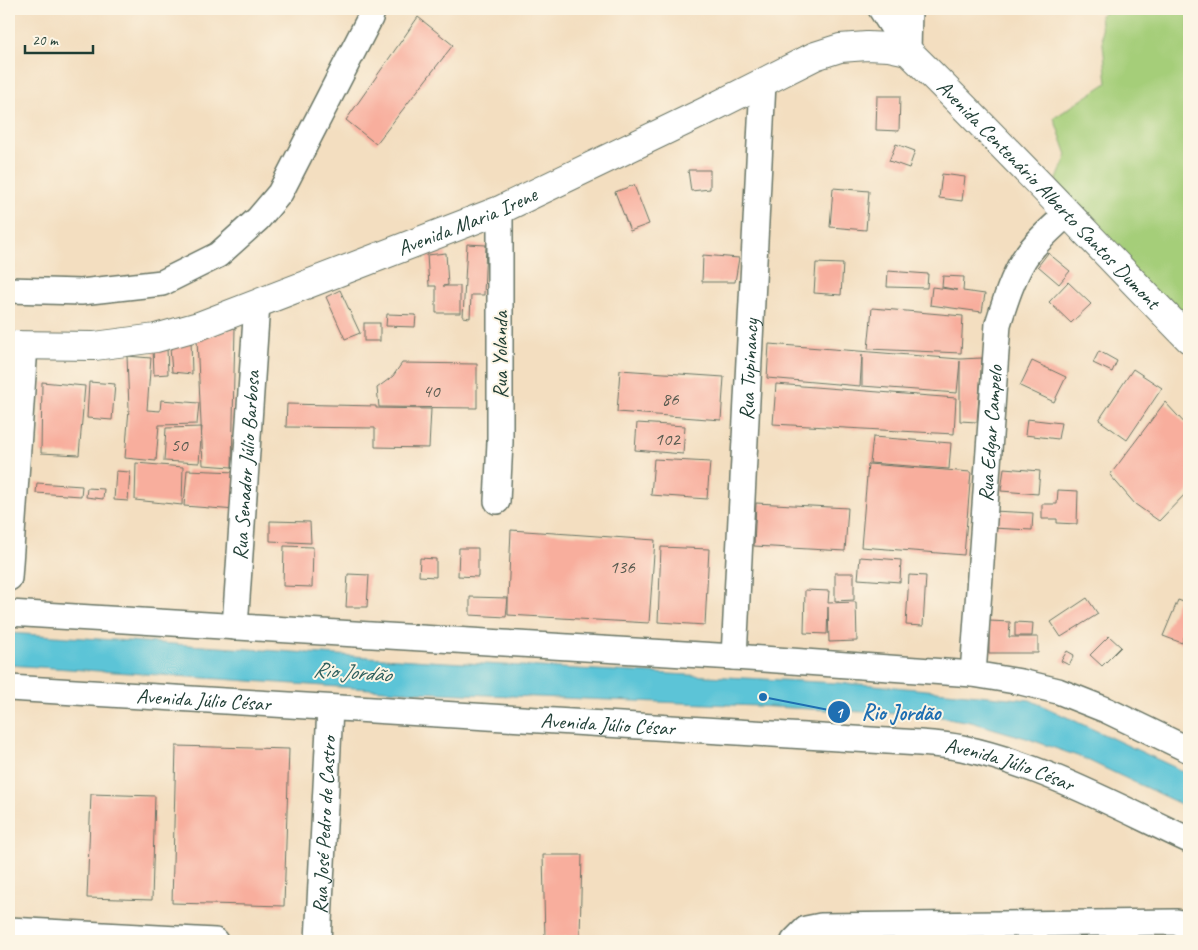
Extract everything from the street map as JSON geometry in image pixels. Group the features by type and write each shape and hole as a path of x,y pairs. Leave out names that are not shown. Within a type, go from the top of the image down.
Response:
{"main road":[{"name":"Avenida Maria Irene","path":"17,345 95,346 156,338 199,326 500,210 815,56 840,48 867,46 889,47 908,51"},
{"name":"Avenida Centenário Alberto Santos Dumont","path":"908,51 993,135 1189,339"}],"street":[{"path":"9,290 81,292 162,283 218,255 258,219 280,193 373,9"},
{"name":"Avenida Centenário Alberto Santos Dumont","path":"881,9 908,51"},
{"path":"908,9 908,51"},
{"name":"Rua Tupinancy","path":"734,657 763,83"},
{"name":"Rua Yolanda","path":"497,501 500,442 500,210"},
{"name":"Rua Edgar Campelo","path":"974,674 998,324 1008,292 1024,259 1040,240 1067,214"},
{"name":"Rua Senador Júlio Barbosa","path":"235,627 257,304"},
{"path":"9,578 17,345"},
{"path":"9,613 734,657 974,674 1058,691 1106,710 1189,750"},
{"name":"Avenida Júlio César","path":"9,688 910,742 960,748 1000,758 1053,778 1189,840"},
{"name":"Rua José Pedro de Castro","path":"318,941 330,708"},
{"path":"794,941 806,929 821,926 1177,922 1189,929"},
{"path":"9,930 215,941"}],"green space":[{"path":"1114,9 1189,9 1189,347 1059,210 1057,179 1067,155 1054,118 1107,83 1100,15"}],"water":[{"name":"Rio Jordão","path":"9,633 428,661 874,685 1030,700 1189,774 1189,808 1083,758 1026,738 971,722 935,716 756,706 415,692 9,665"}],"building":[{"path":"418,17 453,45 376,144 346,120"},
{"path":"877,96 900,96 899,131 876,130"},
{"path":"896,144 915,151 909,168 889,161"},
{"path":"688,170 710,170 710,189 691,191"},
{"path":"942,174 965,177 962,201 939,198"},
{"path":"634,185 649,224 630,231 615,192"},
{"path":"833,188 869,191 866,230 830,227"},
{"path":"467,244 486,245 484,295 471,295 470,318 463,317"},
{"path":"446,253 448,285 443,286 460,286 460,313 436,313 436,286 429,286 427,255"},
{"path":"1048,253 1070,271 1059,284 1038,266"},
{"path":"703,255 739,258 735,282 702,282"},
{"path":"816,263 843,264 841,295 814,293"},
{"path":"888,271 928,274 927,288 887,287"},
{"path":"943,276 964,277 963,291 985,294 982,312 930,305 932,287 957,290 942,287"},
{"path":"1068,282 1091,304 1071,323 1049,302"},
{"path":"340,290 360,333 345,339 326,297"},
{"path":"872,308 963,316 961,353 868,349"},
{"path":"387,314 416,315 415,327 386,326"},
{"path":"364,323 380,323 380,341 364,341"},
{"path":"235,328 232,467 203,465 197,339"},
{"path":"191,339 192,374 172,372 170,348"},
{"path":"769,344 960,359 982,358 977,422 960,421 960,361 957,393 862,386 862,355 860,386 767,378"},
{"path":"153,348 167,348 168,374 154,375"},
{"path":"1099,351 1117,361 1112,372 1093,363"},
{"path":"127,356 151,358 147,410 160,411 161,400 199,403 197,424 159,425 156,461 125,458 129,409"},
{"path":"1032,361 1066,377 1054,402 1020,386"},
{"path":"402,363 477,364 477,408 379,407 377,388 393,376"},
{"path":"1133,369 1162,388 1127,440 1099,420"},
{"path":"620,370 724,377 721,420 617,412"},
{"path":"42,382 85,386 79,455 41,453"},
{"path":"89,382 115,384 112,420 87,418"},
{"path":"776,384 956,398 954,434 773,424"},
{"path":"1165,402 1189,428 1189,490 1159,521 1135,504 1110,475"},
{"path":"287,404 431,409 429,448 375,447 375,428 286,427"},
{"path":"1027,419 1061,423 1058,439 1025,435"},
{"path":"637,423 685,426 683,454 635,450"},
{"path":"202,427 199,463 164,461 166,428"},
{"path":"873,437 951,443 949,469 870,463"},
{"path":"654,459 710,462 707,499 651,495"},
{"path":"136,463 183,467 182,505 135,500"},
{"path":"868,464 971,472 964,555 861,547"},
{"path":"1004,468 1040,471 1038,494 1001,491"},
{"path":"187,470 236,472 236,510 184,506"},
{"path":"116,471 130,472 128,501 114,500"},
{"path":"37,483 82,486 81,496 36,493"},
{"path":"87,488 104,489 103,499 86,497"},
{"path":"1058,490 1078,491 1077,524 1057,523 1057,519 1042,519 1042,504 1057,504"},
{"path":"756,503 848,508 845,551 754,546"},
{"path":"993,511 1033,513 1032,530 992,528"},
{"path":"270,521 310,522 311,543 270,541"},
{"path":"511,530 655,540 649,623 508,615"},
{"path":"284,546 313,547 312,587 283,586"},
{"path":"661,547 709,549 705,625 658,622"},
{"path":"459,548 478,548 478,577 458,576"},
{"path":"860,557 901,560 900,582 858,579"},
{"path":"420,558 436,559 436,577 419,576"},
{"path":"835,573 854,573 854,600 835,601"},
{"path":"348,574 369,575 367,607 346,607"},
{"path":"909,575 926,576 923,626 906,625"},
{"path":"805,590 829,591 828,603 856,602 857,641 829,642 828,607 827,634 804,633"},
{"path":"470,597 508,598 506,617 470,615"},
{"path":"1087,598 1098,614 1061,637 1051,622"},
{"path":"1178,600 1189,604 1189,624 1182,643 1163,636"},
{"path":"989,621 1010,622 1009,637 1038,637 1038,653 989,653"},
{"path":"1015,622 1033,623 1032,636 1015,636"},
{"path":"1109,636 1121,647 1102,666 1090,655"},
{"path":"1067,651 1074,655 1069,665 1061,661"},
{"path":"176,746 289,749 284,906 172,903"},
{"path":"91,794 155,796 152,900 87,898"},
{"path":"543,855 582,855 580,936 545,938"}],"place":[{"name":"Rio Jordão","path":"763,697"}]}
